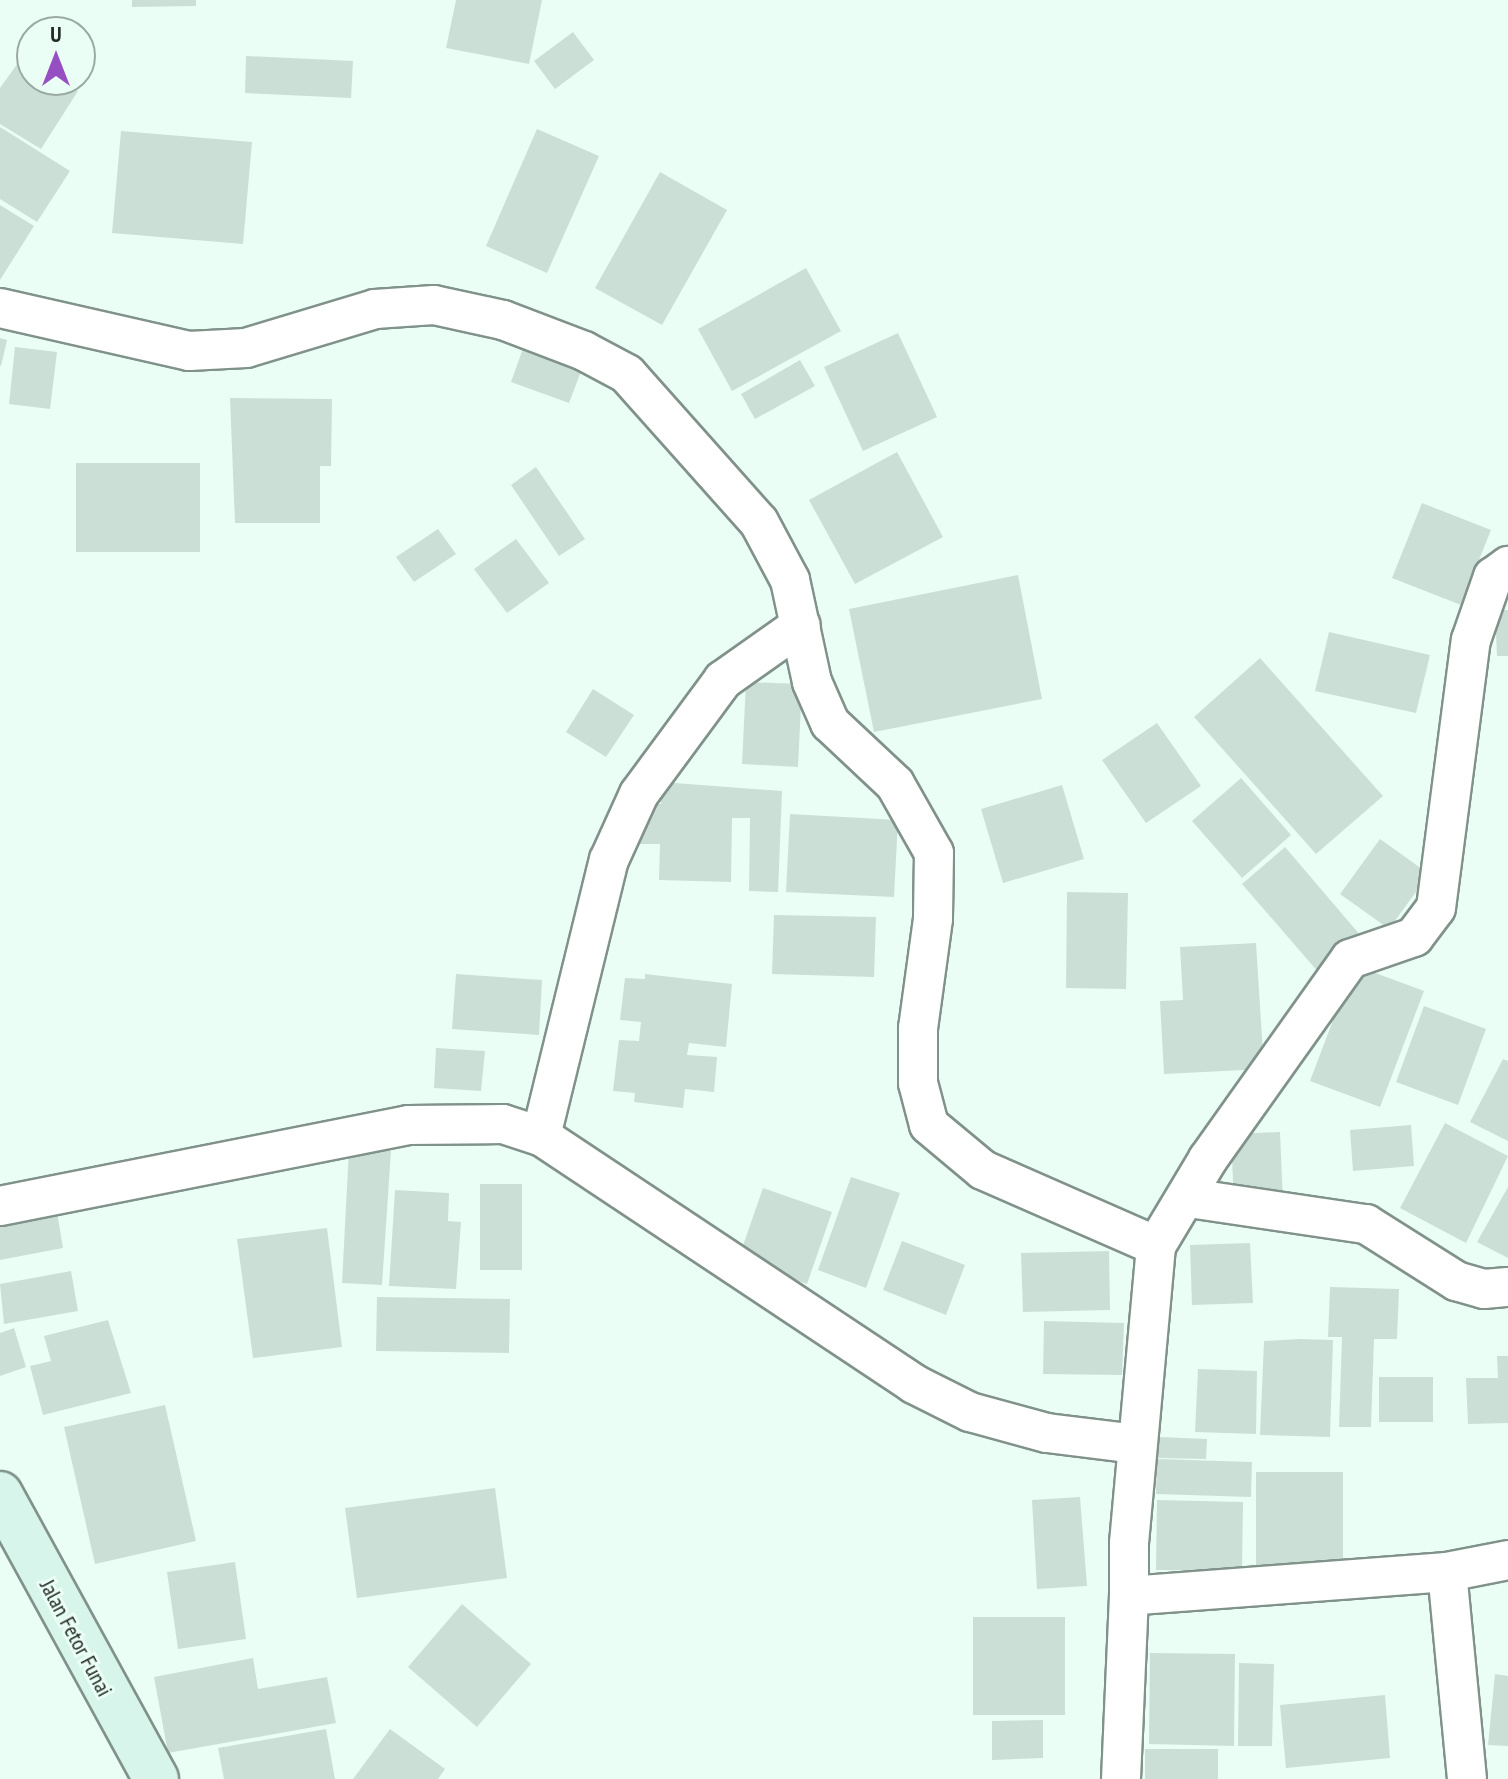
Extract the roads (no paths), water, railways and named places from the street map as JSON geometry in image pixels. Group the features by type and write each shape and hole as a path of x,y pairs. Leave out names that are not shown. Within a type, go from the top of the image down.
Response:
{"street":[{"path":"0,308 189,351 246,348 375,309 434,305 503,320 584,351 627,374 759,522 790,580 812,682 830,723 895,784 934,853 933,919 918,1028 918,1083 929,1125 983,1170 1156,1246"},
{"path":"1121,1779 1137,1444 1156,1246 1189,1198 1208,1159 1350,959 1414,937 1436,908 1471,640 1493,577 1508,566"},
{"path":"541,1136 609,860 639,794 723,680 801,625"},
{"path":"0,1206 408,1125 503,1124 541,1136 914,1384 970,1412 1031,1429 1137,1444"},
{"path":"1189,1198 1366,1224 1456,1281 1484,1289 1508,1287"},
{"name":"Jalan Fetor Funai","path":"0,1494 156,1779"},
{"path":"1129,1596 1447,1572 1508,1560"},
{"path":"1447,1572 1467,1779"}]}
